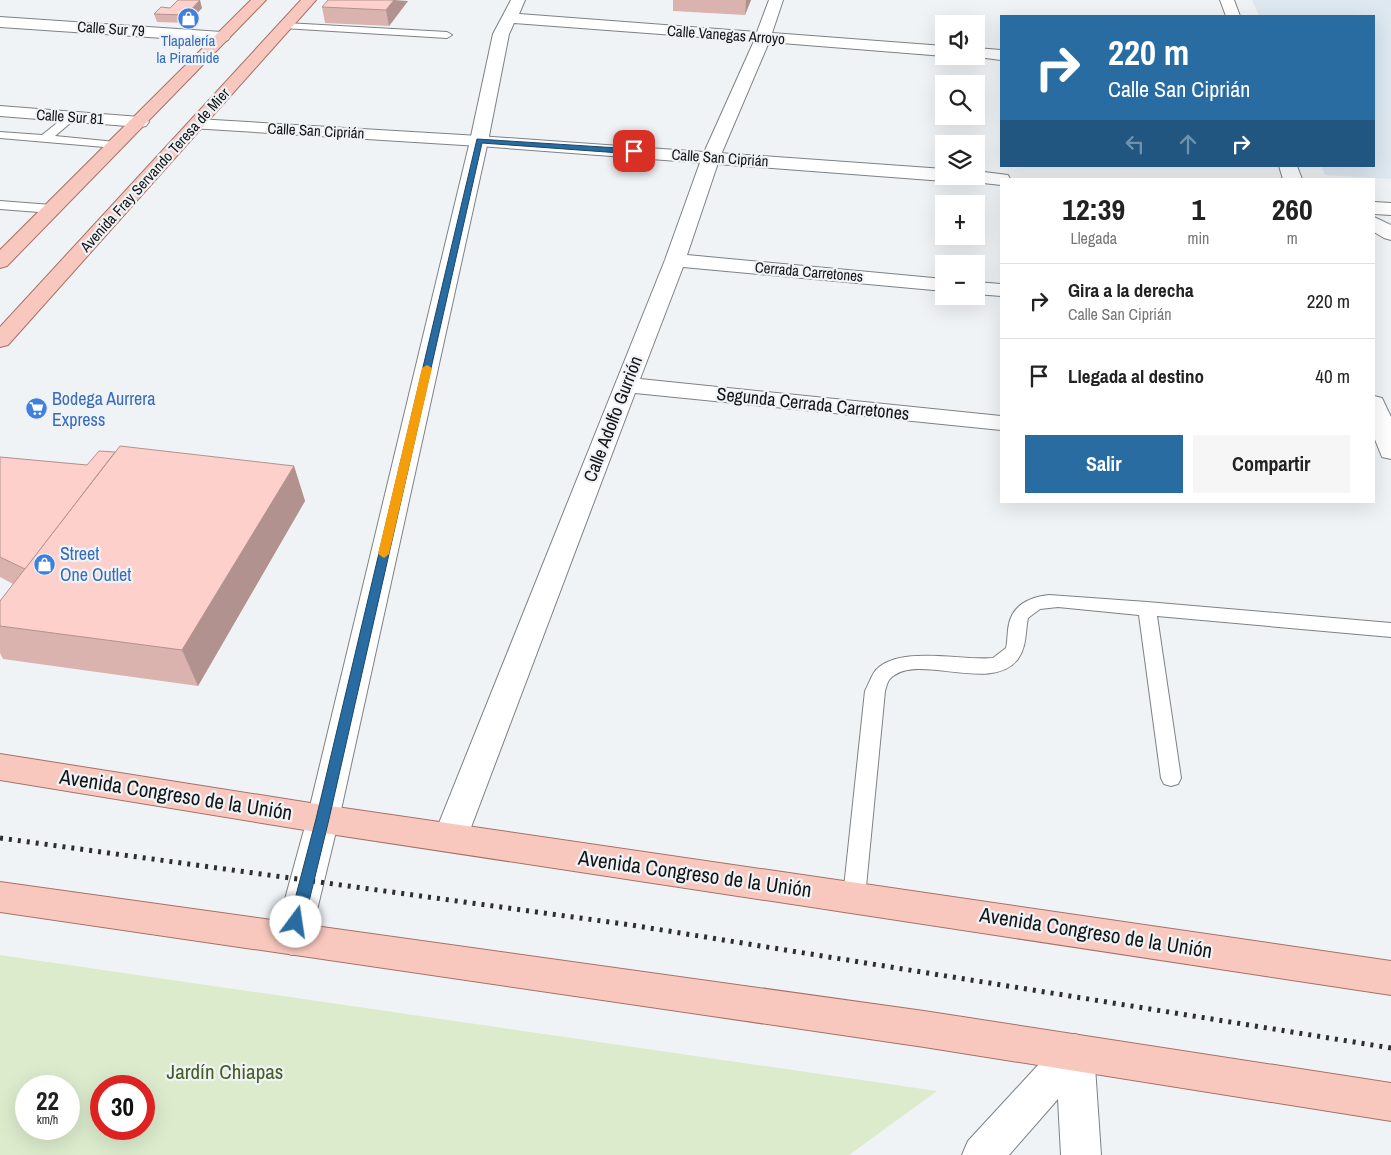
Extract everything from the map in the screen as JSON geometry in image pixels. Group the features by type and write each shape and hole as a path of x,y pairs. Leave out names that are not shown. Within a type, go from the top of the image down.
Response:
{"main road":[{"path":"0,262 259,0"},
{"name":"Avenida Fray Servando Teresa de Mier","path":"0,340 309,0"},
{"name":"Avenida Congreso de la Unión","path":"0,767 323,819 1391,978"},
{"path":"0,896 1075,1052 1391,1102"}],"street":[{"name":"Calle Adolfo Gurrión","path":"450,838 675,260 712,157 763,38 776,0"},
{"path":"1226,0 1233,15"},
{"name":"Calle Vanegas Arroyo","path":"513,9 763,38 935,50"},
{"path":"292,939 323,819 479,141 501,34 513,9"},
{"name":"Calle Sur 79","path":"0,22 222,37"},
{"path":"985,54 1000,55"},
{"name":"Calle Sur 81","path":"0,111 140,122"},
{"name":"Calle San Ciprián","path":"197,124 479,141 935,174"},
{"path":"985,178 1000,179"},
{"path":"1375,208 1391,210"},
{"path":"1375,224 1391,234"},
{"name":"Cerrada Carretones","path":"675,260 935,284"},
{"path":"985,289 1000,290"},
{"name":"Segunda Cerrada Carretones","path":"626,385 1000,423"},
{"path":"1375,406 1391,450"},
{"path":"1375,460 1391,462"},
{"path":"982,1155 1075,1052"},
{"path":"1075,1052 1081,1155"}],"lane":[{"path":"286,26 447,35"},
{"path":"45,139 71,117"},
{"path":"0,135 116,145"},
{"path":"0,205 52,209"},
{"path":"854,897 875,691 882,675 899,665 920,663 976,667 998,665 1013,654 1018,639 1018,628 1022,612 1037,603 1058,601 1391,630"},
{"path":"1147,608 1171,778"}],"shaded area":[{"path":"1252,0 1391,0 1391,179 1325,175 1321,167 1375,167 1375,15 1259,15"}],"green space":[{"name":"Jardín Chiapas","path":"0,955 937,1091 849,1155 0,1155"}],"building":[{"path":"178,0 200,0 186,15 154,14 161,7 170,8"},
{"path":"328,0 394,0 386,10 322,7"},
{"path":"120,446 294,466 182,650 0,626 0,601"},
{"path":"99,451 115,452 25,569 0,557 0,457 87,465"}],"railway":[{"path":"0,838 631,925 1391,1048"}],"slow traffic":[{"path":"384,554 427,368"}],"place":[{"name":"Tlapalería la Piramide","path":"188,18"},
{"name":"Bodega Aurrera Express","path":"36,409"},
{"name":"Street One Outlet","path":"44,564"}],"route":[{"path":"296,922 323,819 479,141 634,151"}]}
